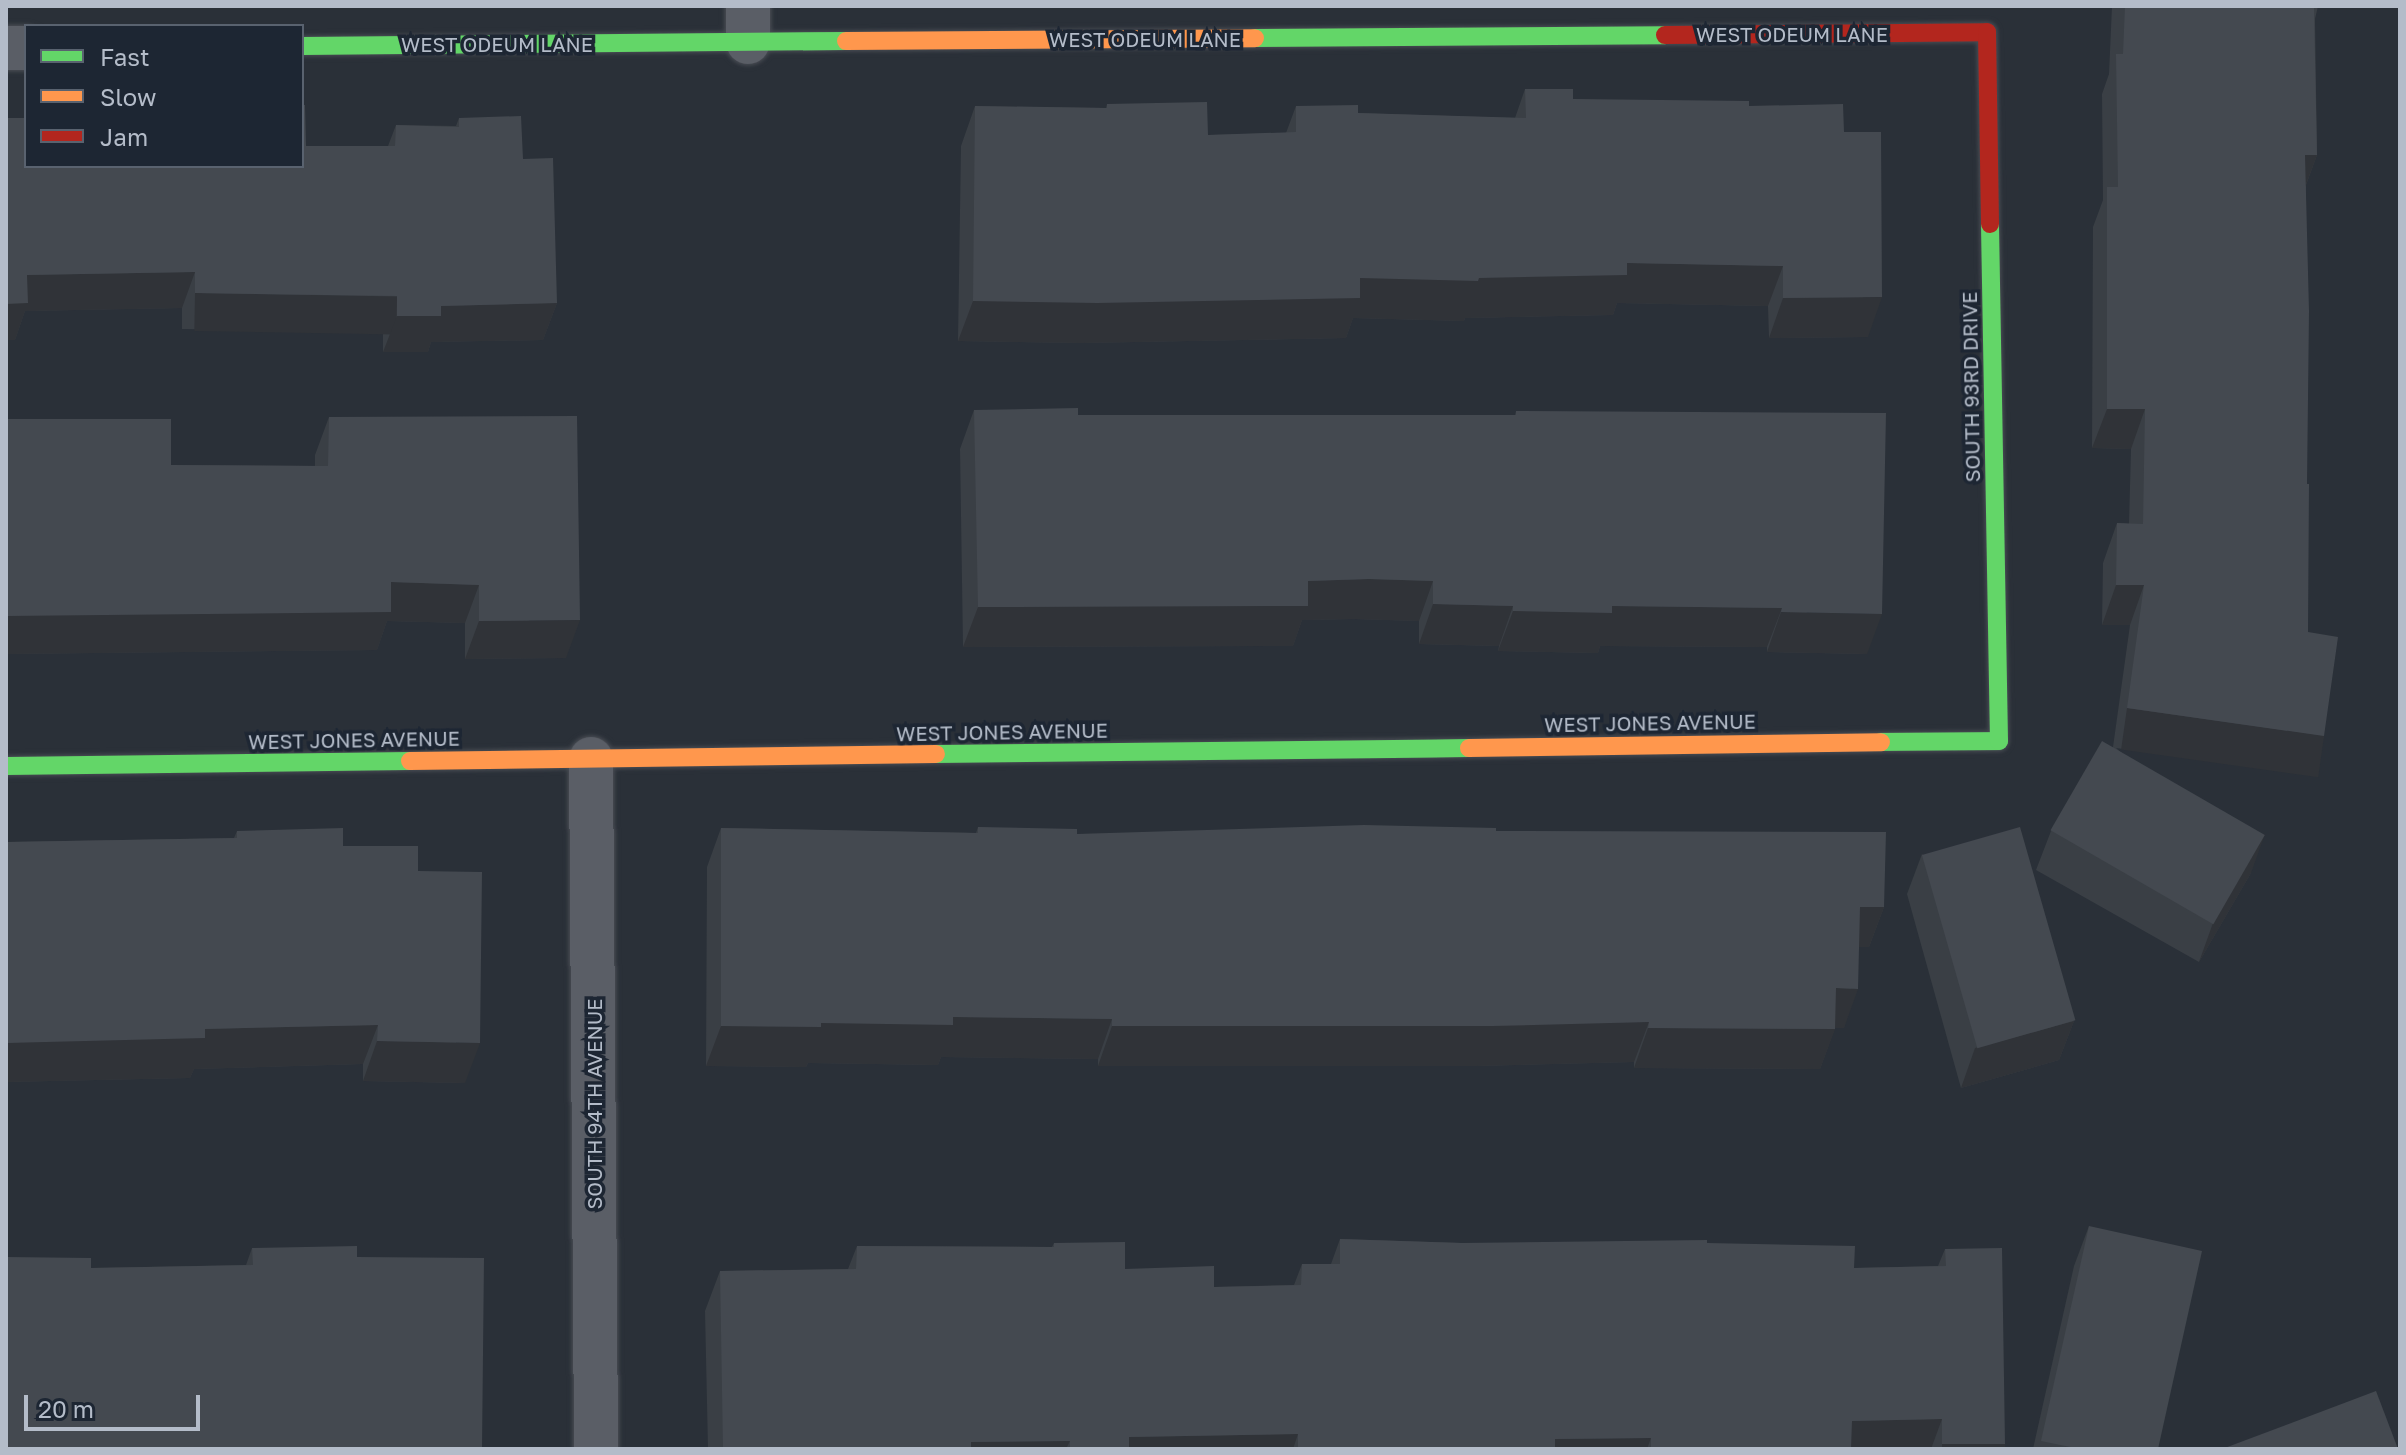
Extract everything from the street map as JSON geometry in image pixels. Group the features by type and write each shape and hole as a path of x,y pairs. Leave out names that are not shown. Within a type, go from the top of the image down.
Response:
{"street":[{"name":"WEST ODEUM LANE","path":"304,46 748,24 1987,32"},
{"name":"SOUTH 93RD DRIVE","path":"1987,32 1999,741"},
{"name":"WEST JONES AVENUE","path":"6,766 1999,741"},
{"name":"SOUTH 94TH AVENUE","path":"591,759 596,1449"}],"building":[{"path":"2125,6 2318,6 2314,8 2317,155 2305,155 2309,311 2308,632 2338,637 2324,736 2127,708 2144,585 2116,585 2117,523 2143,524 2145,409 2107,409 2107,187 2118,187 2116,54 2123,54"},
{"path":"1525,89 1573,89 1573,99 1749,101 1749,106 1843,104 1844,132 1881,132 1882,297 1783,298 1783,266 1627,263 1627,275 1479,278 1478,281 1360,278 1360,298 1097,303 973,301 975,106 1107,108 1107,104 1207,102 1208,135 1296,132 1296,106 1358,105 1358,113 1526,118"},
{"path":"304,105 306,146 395,146 396,125 459,127 459,118 521,116 523,159 553,158 557,303 441,306 441,316 397,316 397,296 195,293 195,272 27,275 28,303 6,304 6,118 24,118 24,168 304,168"},
{"path":"1078,408 1078,415 1516,415 1516,411 1886,413 1882,614 1781,612 1782,608 1612,606 1612,613 1513,611 1513,606 1433,604 1433,581 1369,579 1308,581 1308,606 978,607 974,410"},
{"path":"577,416 580,620 479,621 479,585 391,582 391,612 6,616 6,419 171,419 171,465 328,466 329,417"},
{"path":"2102,741 2265,835 2213,924 2050,830"},
{"path":"1364,825 1496,828 1496,831 1886,832 1884,907 1860,907 1858,989 1836,988 1835,1029 1648,1028 1649,1022 1492,1026 1112,1026 1112,1019 953,1017 953,1025 821,1023 821,1027 721,1026 721,828 978,833 978,827 1077,829 1077,834"},
{"path":"2020,827 2075,1020 1977,1048 1922,855"},
{"path":"343,828 343,846 418,846 418,871 482,872 480,1043 377,1041 378,1025 205,1029 205,1038 6,1043 6,842 237,838 237,831"},
{"path":"2089,1226 2202,1251 2158,1449 2080,1449 2041,1441"},
{"path":"1340,1239 1462,1243 1707,1240 1707,1243 1855,1246 1854,1268 1946,1266 1945,1249 2002,1248 2005,1444 1942,1444 1942,1419 1852,1421 1851,1449 1651,1449 1651,1438 1555,1439 1555,1449 1298,1449 1298,1434 1129,1437 1129,1449 1070,1449 1070,1441 971,1442 971,1449 723,1449 720,1271 856,1269 857,1246 1054,1247 1054,1243 1125,1242 1125,1269 1214,1266 1214,1287 1301,1285 1302,1264 1340,1264"},
{"path":"357,1246 357,1257 484,1258 482,1449 6,1449 6,1257 91,1258 91,1268 253,1265 252,1248"},
{"path":"2376,1391 2398,1449 2222,1449"}],"traffic: fast":[{"path":"1255,38 1665,35"},
{"path":"304,46 846,41"},
{"path":"1881,742 1999,741 1990,224"},
{"path":"936,754 1469,748"},
{"path":"6,766 410,761"}],"traffic: slow":[{"path":"846,41 1255,38"},
{"path":"1469,748 1881,742"},
{"path":"410,761 936,754"}],"traffic: jam":[{"path":"1665,35 1987,32 1990,224"}]}
